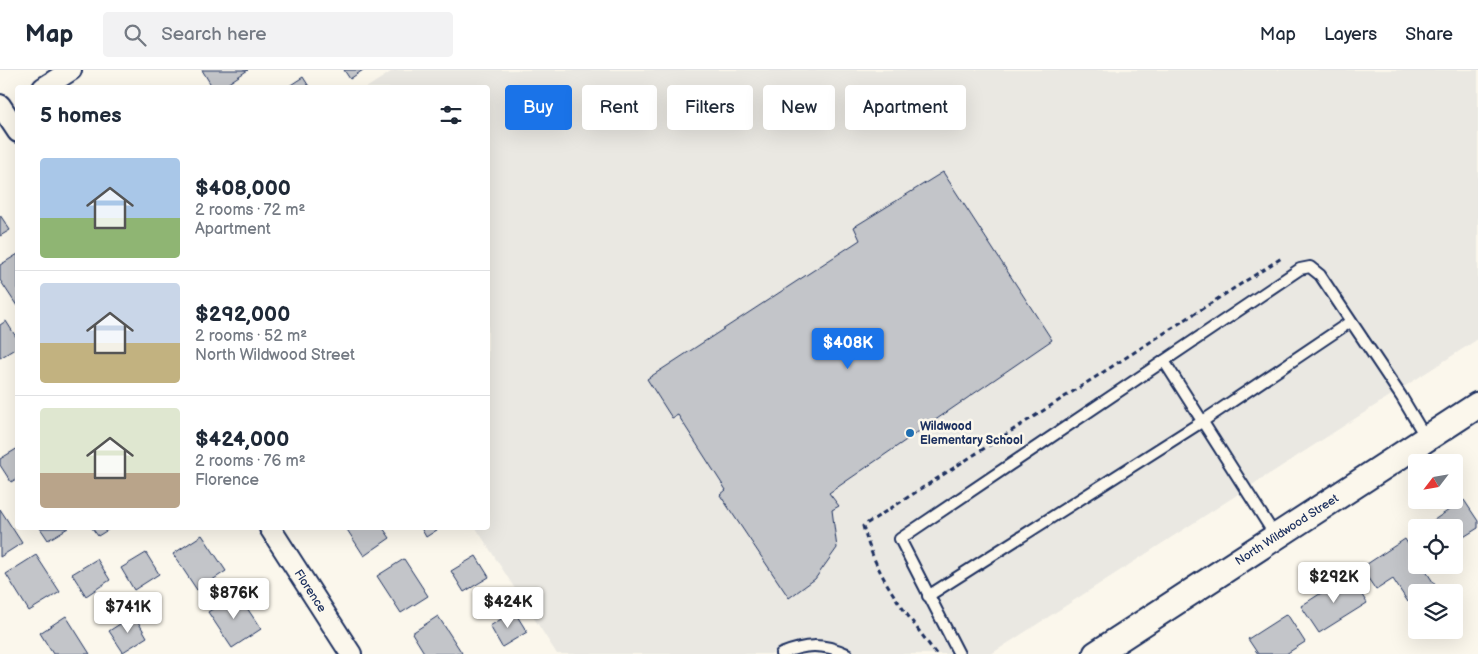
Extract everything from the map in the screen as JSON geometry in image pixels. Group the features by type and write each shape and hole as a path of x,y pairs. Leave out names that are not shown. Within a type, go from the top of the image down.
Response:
{"street":[{"path":"47,85 71,70"},
{"path":"7,106 15,125"},
{"name":"North Wildwood Street","path":"1096,654 1478,405"},
{"name":"Florence","path":"271,530 351,654"}],"lane":[{"path":"959,654 900,539 1300,269 1310,267 1320,275 1426,439"},
{"path":"928,596 1203,421 1350,322"},
{"path":"1164,360 1276,537"},
{"path":"780,654 801,646 832,647 847,654"}],"shaded area":[{"name":"Wildwood Elementary School","path":"394,70 1478,70 1478,339 991,654 557,654 477,530 490,530 490,85 371,85"}],"building":[{"path":"202,70 248,70 226,85 211,85"},
{"path":"344,70 363,70 350,79"},
{"path":"303,77 308,85 291,85"},
{"path":"943,172 1052,340 829,493 839,506 832,510 837,548 815,579 789,598 720,495 726,490 678,415 672,418 647,379 860,240 854,227"},
{"path":"0,215 10,230 0,236"},
{"path":"15,256 15,303 0,280 0,265"},
{"path":"6,321 15,335 15,349 0,358 0,325"},
{"path":"15,450 15,480 11,482 0,465 0,459"},
{"path":"1463,501 1478,521 1478,528 1463,537 1463,519 1436,519 1450,509 1463,509"},
{"path":"0,509 22,543 0,557"},
{"path":"41,530 65,530 48,540"},
{"path":"94,530 108,530 98,536"},
{"path":"347,530 384,530 390,538 364,556"},
{"path":"422,530 437,530 426,537"},
{"path":"202,535 226,571 197,590 173,554"},
{"path":"1405,539 1408,544 1408,574 1428,574 1434,584 1408,584 1408,602 1393,579 1376,590 1361,568"},
{"path":"146,553 159,574 134,590 121,568"},
{"path":"36,555 60,592 29,611 6,574"},
{"path":"476,556 489,577 464,592 451,571"},
{"path":"97,559 110,580 86,596 72,574"},
{"path":"404,559 428,596 401,613 377,576"},
{"path":"1349,575 1367,603 1319,633 1301,606"},
{"path":"237,593 261,629 232,648 208,612"},
{"path":"514,611 527,632 502,647 490,626"},
{"path":"1287,614 1305,642 1286,654 1258,654 1248,639"},
{"path":"134,615 147,637 123,652 109,631"},
{"path":"66,616 90,654 53,654 40,633"},
{"path":"438,616 462,653 425,654 412,633"}],"place":[{"name":"Wildwood Elementary School","path":"910,433"}]}
